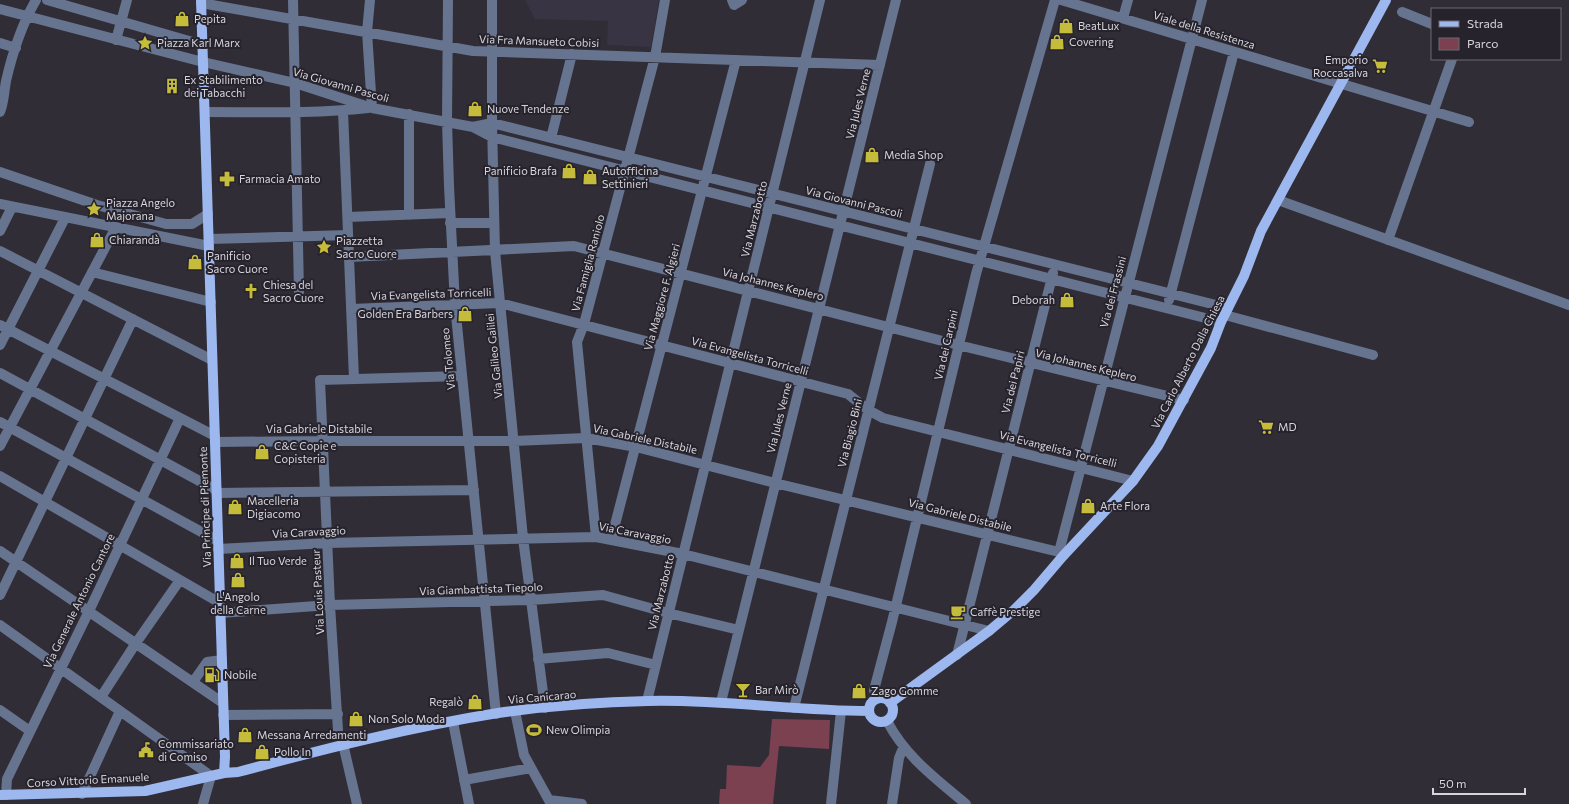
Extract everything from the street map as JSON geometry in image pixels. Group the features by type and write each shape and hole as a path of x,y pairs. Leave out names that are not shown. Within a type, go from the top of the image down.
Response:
{"main road":[{"name":"Via Carlo Alberto Dalla Chiesa","path":"890,703 989,631 1034,590 1061,554 1132,481 1158,446 1211,348 1244,276 1261,231 1386,0"},
{"name":"Via Principe di Piemonte","path":"201,1 225,757 224,773"},
{"path":"882,698 890,703 893,713 887,721 877,722 870,716 869,711 872,702 876,699 882,698"},
{"name":"Via Canicarao","path":"224,773 238,772 343,744 496,714 545,708 647,701 720,702 841,711 869,711"},
{"name":"Corso Vittorio Emanuele","path":"3,795 82,794 145,791 224,773"}],"street":[{"path":"0,112 4,103 3,81 16,48 26,16 36,0"},
{"path":"47,0 122,17 203,45"},
{"path":"116,40 127,0"},
{"path":"293,0 299,292"},
{"path":"205,112 343,111 372,108 367,32 370,0"},
{"name":"Via Tolomeo","path":"448,0 447,122 449,218 455,305 496,714"},
{"name":"Via Galileo Galilei","path":"492,0 492,137 495,251 523,538 545,708"},
{"name":"Via Famiglia Raniolo","path":"596,537 577,342 584,324 629,158 655,56 665,0"},
{"path":"732,0 734,5 742,0"},
{"name":"Via Marzabotto","path":"647,701 704,464 820,0"},
{"name":"Via Jules Verne","path":"720,702 754,572 818,308 896,0"},
{"name":"Via dei Carpini","path":"876,699 874,690 896,608 979,260 1055,0"},
{"name":"Viale della Resistenza","path":"1061,0 1469,122"},
{"path":"1122,18 1128,0"},
{"name":"Via dei Frassini","path":"1061,554 1080,468 1202,0"},
{"name":"Via Fra Mansueto Cobisi","path":"201,1 472,51 655,56 880,65"},
{"name":"Via Giovanni Pascoli","path":"0,9 203,62 295,83 372,108 473,127 492,137 1167,308 1225,315"},
{"path":"1402,12 1431,24"},
{"path":"0,43 16,48"},
{"path":"1167,308 1234,52"},
{"path":"551,138 572,54"},
{"name":"Via Maggiore F. Algieri","path":"611,540 736,60"},
{"path":"1388,240 1452,60"},
{"path":"327,93 329,111"},
{"path":"343,111 354,379 462,376"},
{"path":"409,114 409,215"},
{"name":"Via Giovanni Pascoli","path":"473,127 492,123 1170,294 1225,315"},
{"name":"Via Biagio Bini","path":"794,708 930,164"},
{"path":"0,172 97,205 166,224 192,224 208,214"},
{"path":"1278,200 1569,305"},
{"path":"0,204 10,210 63,222 113,231 209,243 298,236 348,235"},
{"path":"0,231 10,210"},
{"path":"348,217 409,215 494,223"},
{"path":"0,345 4,327 38,270 63,222"},
{"path":"0,446 113,231"},
{"name":"Via Johannes Keplero","path":"349,257 574,246 958,345 1184,400"},
{"path":"0,251 212,360"},
{"name":"Via dei Papiri","path":"957,655 1054,265"},
{"path":"92,272 211,302"},
{"name":"Via Evangelista Torricelli","path":"352,309 500,303 848,394 868,410 883,418 1132,481"},
{"path":"1225,315 1373,355"},
{"path":"0,595 133,319"},
{"path":"4,327 180,418 215,439"},
{"path":"0,373 160,459 216,492 474,490"},
{"name":"Via Louis Pasteur","path":"338,730 330,605 324,440 320,380 354,379"},
{"name":"Via Generale Antonio Cantore","path":"3,795 4,776 30,731 89,611 180,418"},
{"path":"0,422 141,499 218,545"},
{"name":"Via Gabriele Distabile","path":"215,439 514,441 586,438 636,447 1061,554"},
{"path":"0,476 180,580 220,608"},
{"name":"Via Caravaggio","path":"218,545 596,537 683,554 989,631"},
{"path":"0,551 223,703"},
{"path":"101,697 136,643 180,580"},
{"name":"Via Giambattista Tiepolo","path":"220,608 531,600 603,595 668,613 739,630"},
{"path":"0,625 211,776 203,804"},
{"path":"538,659 608,654 656,665"},
{"path":"193,682 206,662 222,660"},
{"path":"0,710 30,731"},
{"path":"82,794 120,711"},
{"path":"515,711 524,755 550,802 582,804"},
{"path":"830,804 841,711"},
{"path":"223,715 338,714"},
{"path":"887,721 903,748 919,764 966,804"},
{"path":"453,722 469,804"},
{"path":"343,744 357,804"},
{"path":"892,804 899,758 903,748"},
{"path":"464,780 531,768"}],"shaded area":[{"path":"525,0 659,0 651,47 607,45 608,21 535,19"}],"green space":[{"path":"772,719 830,720 829,749 779,746 773,804 719,804 720,789 726,789 727,765 760,767 769,755"}],"place":[{"name":"Pepita","path":"182,19"},
{"name":"BeatLux","path":"1066,26"},
{"name":"Covering","path":"1057,42"},
{"name":"Piazza Karl Marx","path":"145,43"},
{"name":"Emporio Roccasalva","path":"1380,66"},
{"name":"Ex Stabilimento dei Tabacchi","path":"172,86"},
{"name":"Nuove Tendenze","path":"475,109"},
{"name":"Media Shop","path":"872,155"},
{"name":"Panificio Brafa","path":"569,171"},
{"name":"Autofficina Settinieri","path":"590,177"},
{"name":"Farmacia Amato","path":"227,179"},
{"name":"Piazza Angelo Majorana","path":"94,209"},
{"name":"Chiarandà","path":"97,240"},
{"name":"Piazzetta Sacro Cuore","path":"324,247"},
{"name":"Panificio Sacro Cuore","path":"195,262"},
{"name":"Chiesa del Sacro Cuore","path":"251,291"},
{"name":"Deborah","path":"1067,300"},
{"name":"Golden Era Barbers","path":"465,314"},
{"name":"MD","path":"1266,427"},
{"name":"C&C Copie e Copisteria","path":"262,452"},
{"name":"Arte Flora","path":"1088,506"},
{"name":"Macelleria Digiacomo","path":"235,507"},
{"name":"Il Tuo Verde","path":"237,561"},
{"name":"L'Angolo della Carne","path":"238,580"},
{"name":"Caffè Prestige","path":"958,612"},
{"name":"Nobile","path":"212,675"},
{"name":"Bar Mirò","path":"743,690"},
{"name":"Zago Gomme","path":"859,691"},
{"name":"Regalò","path":"475,702"},
{"name":"Non Solo Moda","path":"356,719"},
{"name":"New Olimpia","path":"534,730"},
{"name":"Messana Arredamenti","path":"245,735"},
{"name":"Commissariato di Comiso","path":"146,750"},
{"name":"Pollo In","path":"262,752"}]}
